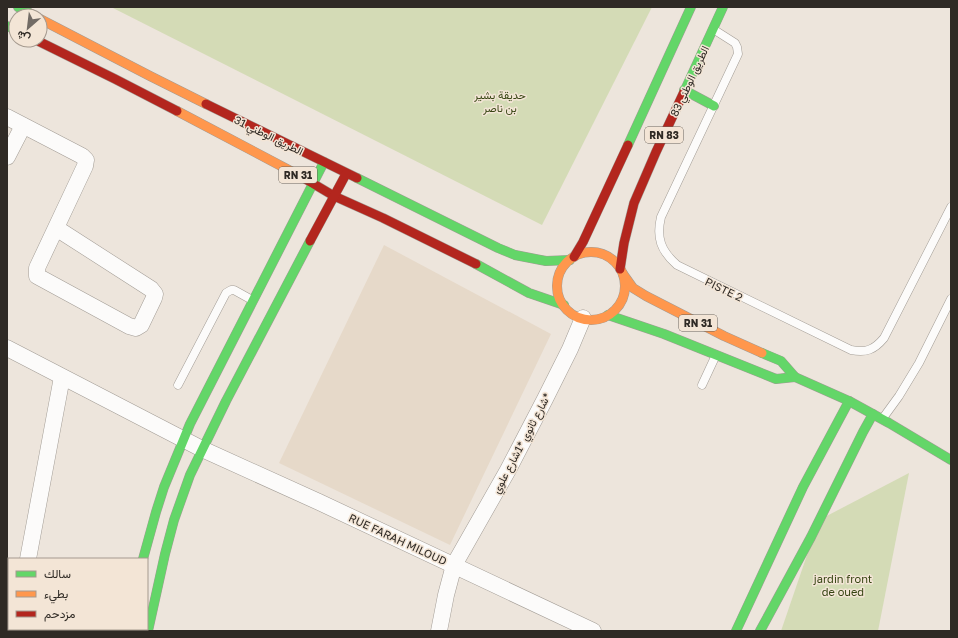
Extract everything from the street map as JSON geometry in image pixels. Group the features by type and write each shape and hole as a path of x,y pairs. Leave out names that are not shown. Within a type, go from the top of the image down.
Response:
{"main road":[{"name":"RN 83","path":"572,258 583,242 691,7"},
{"name":"الطريق الوطني 83","path":"622,271 624,243 634,203 723,7"},
{"name":"الطريق الوطني 31","path":"48,23 346,174 498,248 515,254 546,261 572,258"},
{"name":"RN 31","path":"48,46 115,79 313,183 334,196 383,218 529,293 564,305"},
{"path":"684,90 714,106"},
{"path":"143,558 161,496 190,424 324,162"},
{"path":"148,631 174,520 190,475 226,401 346,174"},
{"path":"594,252 605,255 614,260 622,271 625,286 623,297 617,307 608,315 597,319 588,320 578,317 570,312 564,305 559,295 557,284 560,273 566,263 572,258 584,253 594,252"},
{"name":"RN 31","path":"622,271 633,288 646,296 724,336 781,361 795,377 849,401 886,421 951,460"},
{"name":"RN 31","path":"608,315 716,354 776,378 795,377"},
{"path":"736,631 804,487 849,401"},
{"path":"760,631 811,537 873,414"}],"street":[{"path":"7,117 82,156 86,160 85,166 36,268 37,276 129,326 136,328 141,325 154,298 155,294 151,289 56,228"},
{"path":"7,157 23,126"},
{"name":"شارع ثانوي *1شارع علوي*","path":"438,631 454,565 508,470 570,349 583,318"},
{"name":"RUE FARAH MILOUD","path":"7,348 183,440 319,502 593,631"},
{"path":"28,558 62,377"}],"lane":[{"name":"PISTE 2","path":"713,29 732,40 737,47 738,54 661,217 659,226 661,244 670,259 677,265 851,350 859,352 874,348 884,338 951,206"},
{"path":"178,385 226,293 234,290 253,300"},
{"path":"886,421 910,380 951,299"},
{"path":"702,385 716,354"}],"shaded area":[{"path":"384,245 551,334 450,545 279,463"}],"green space":[{"name":"حديقة بشير بن ناصر","path":"111,7 652,7 542,225"},
{"name":"jardin front de oued","path":"909,473 878,631 781,631 819,520"}],"traffic: fast":[{"path":"628,145 691,7"},
{"path":"684,92 723,7"},
{"path":"684,90 714,106"},
{"path":"143,558 164,487 190,424 324,162"},
{"path":"357,178 515,255 546,261 570,260"},
{"path":"148,631 174,520 190,475 226,401 310,241"},
{"path":"476,264 529,293 564,305"},
{"path":"608,315 664,334 776,379 795,377"},
{"path":"762,353 781,361 795,377 849,401 951,460"},
{"path":"736,631 803,487 849,401"},
{"path":"760,631 811,537 873,414"}],"traffic: slow":[{"path":"48,23 206,104"},
{"path":"177,111 302,177"},
{"path":"591,252 604,255 615,262 622,273 625,286 622,299 615,310 604,317 591,320 578,317 567,310 560,299 557,286 560,273 567,262 578,255 591,252"},
{"path":"623,274 633,288 646,296 724,336 762,353"}],"traffic: jam":[{"path":"48,46 177,111"},
{"path":"620,269 624,243 634,203 684,92"},
{"path":"206,104 357,178"},
{"path":"574,257 583,242 628,145"},
{"path":"310,241 346,174"},
{"path":"302,177 334,196 383,218 476,264"}]}
